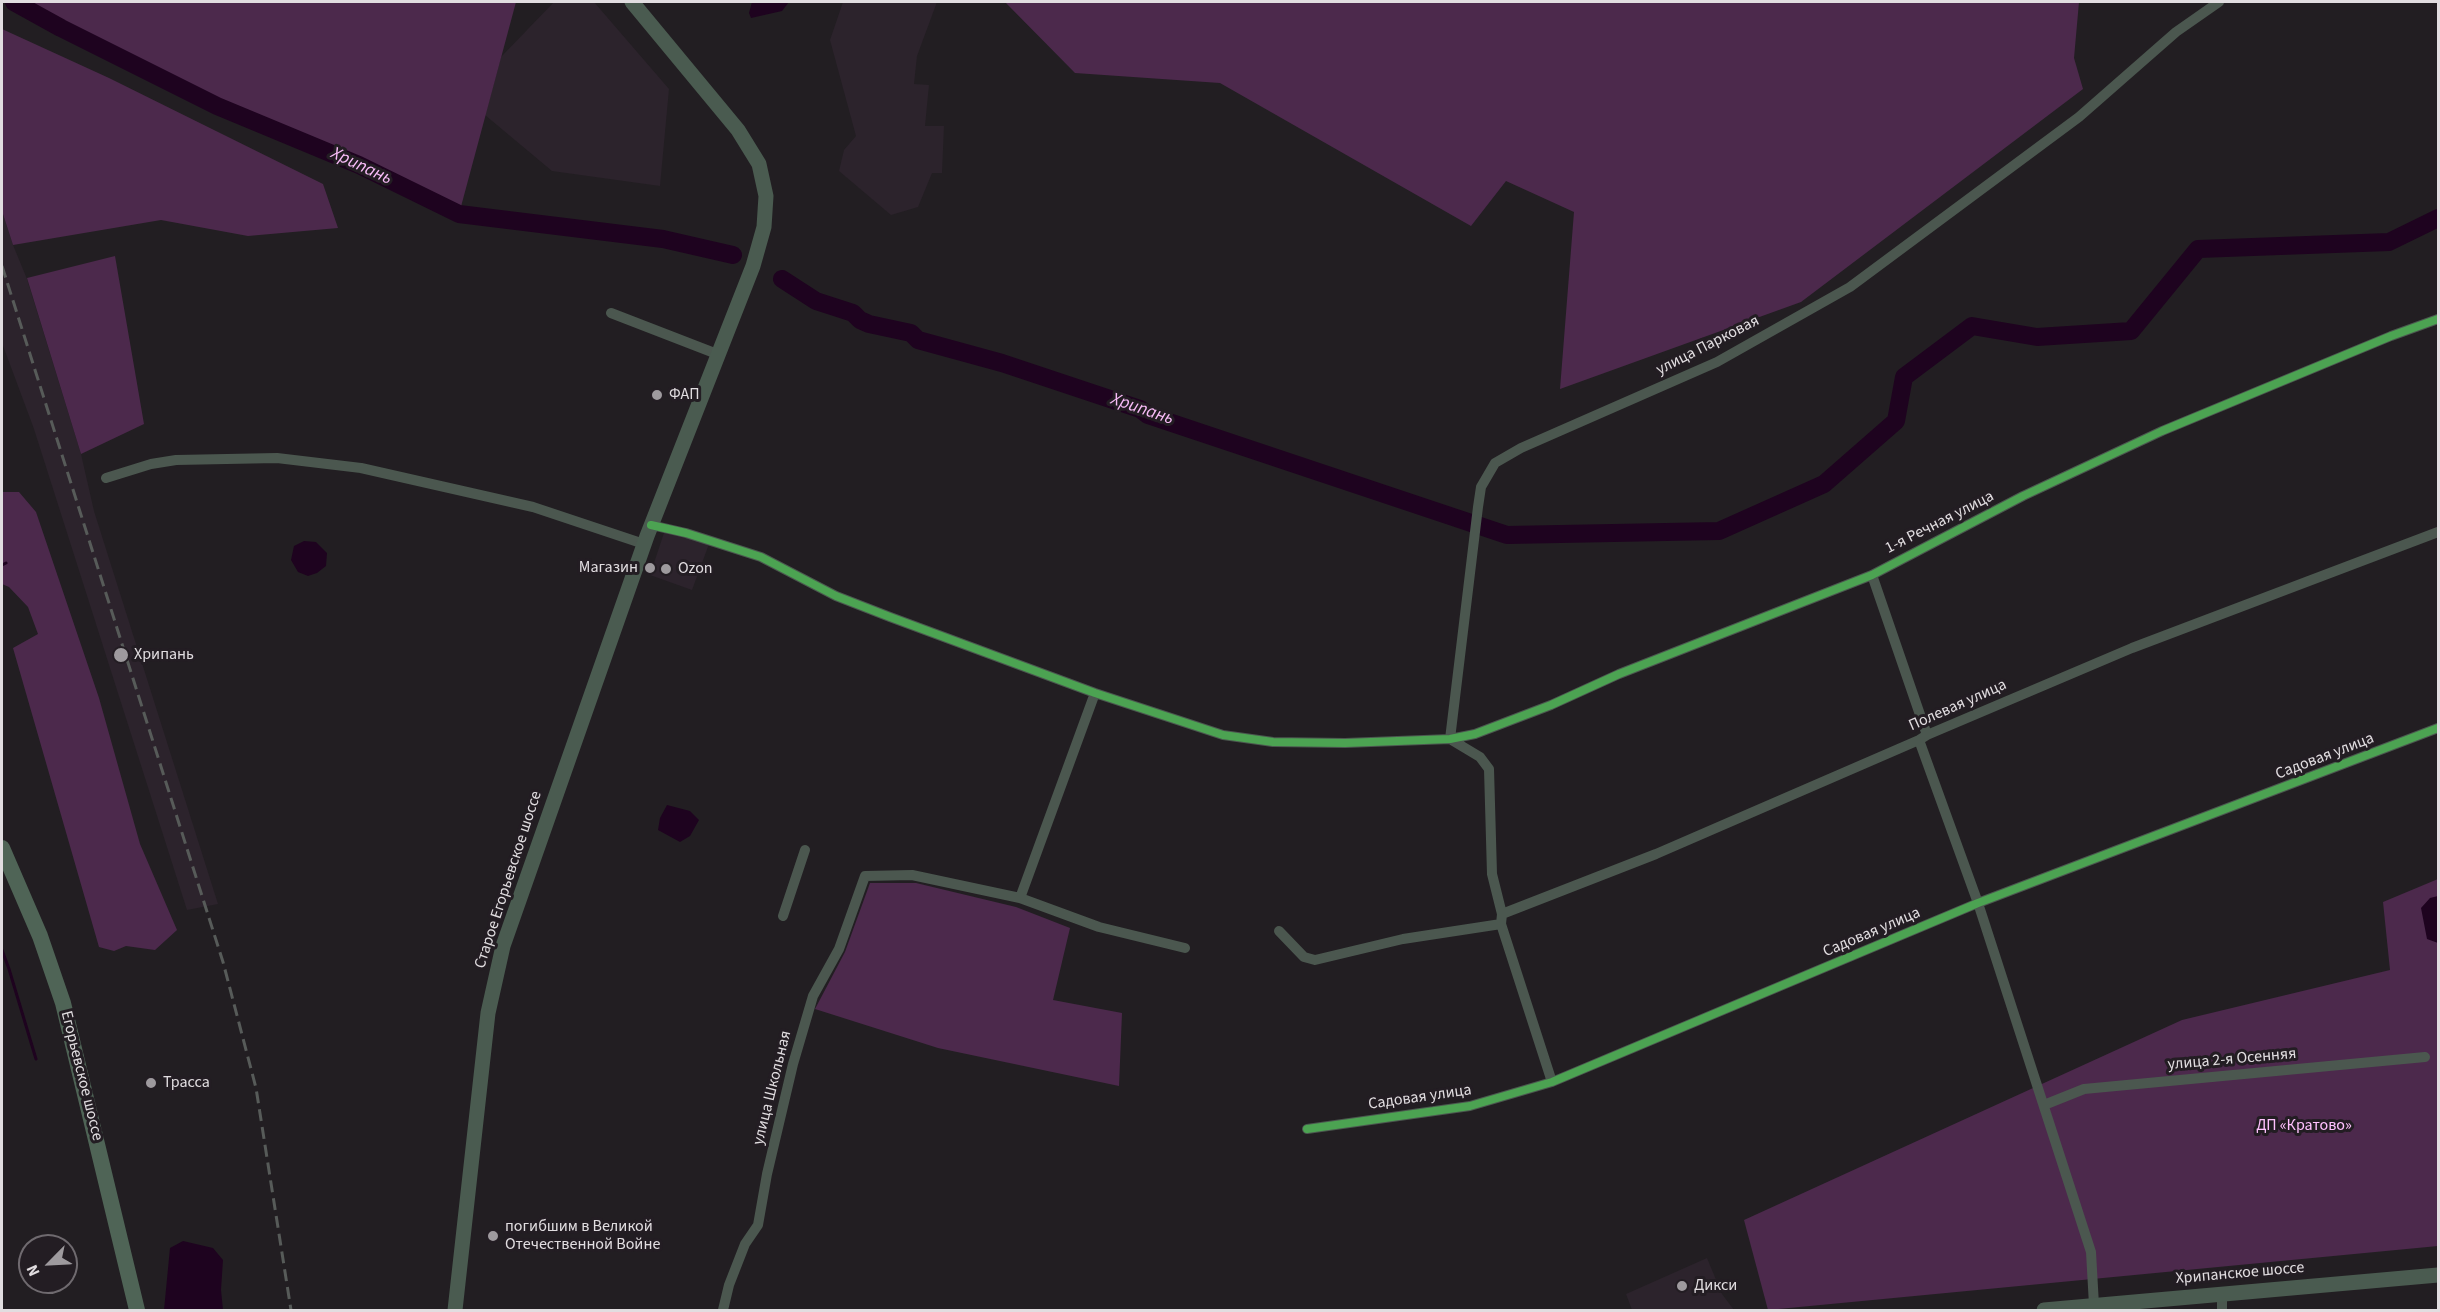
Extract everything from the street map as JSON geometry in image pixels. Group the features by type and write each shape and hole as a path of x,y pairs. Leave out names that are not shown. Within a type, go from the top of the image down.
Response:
{"main road":[{"name":"Старое Егорьевское шоссе","path":"455,1311 488,1013 503,946 644,544 753,266 764,227 766,196 762,174 738,130 632,2"},
{"name":"Егорьевское шоссе","path":"2,848 40,936 63,1003 137,1311"},
{"name":"Хрипанское шоссе","path":"2044,1311 2439,1275"}],"street":[{"name":"улица Парковая","path":"1450,739 1481,487 1495,463 1521,448 1717,362 1850,287 2079,117 2176,32 2219,2"},
{"path":"611,313 717,354"},
{"name":"1-я Речная улица","path":"651,525 686,533 762,557 836,596 1095,693 1213,732 1273,742 1345,743 1450,739 1475,734 1551,705 1619,674 1872,575 2023,496 2162,431 2391,336 2439,319"},
{"path":"106,478 151,464 176,460 277,458 361,468 533,507 644,544"},
{"name":"Полевая улица","path":"1279,931 1304,957 1315,960 1501,919 2132,648 2439,532"},
{"path":"1872,575 2091,1252 2094,1305"},
{"path":"1095,693 1020,898 1099,927 1185,948"},
{"name":"Садовая улица","path":"1307,1129 1470,1106 1552,1082 1978,903 2439,728"},
{"path":"1450,739 1480,757 1490,769 1492,874 1501,919 1552,1082"},
{"path":"783,916 805,850"},
{"name":"улица Школьная","path":"723,1311 729,1285 745,1244 758,1225 767,1174 793,1064 813,996 839,949 865,876 912,875 1020,898"},
{"name":"улица 2-я Осенняя","path":"2044,1105 2084,1089 2425,1057"},
{"path":"2222,1294 2222,1311"}],"shaded area":[{"path":"554,2 594,2 669,89 660,186 552,171 485,115 501,57"},
{"path":"752,2 789,2 782,11 751,18 749,13"},
{"path":"843,2 937,2 917,56 914,84 929,85 925,126 944,126 942,173 932,173 918,207 891,215 839,171 844,150 856,136 830,40"},
{"path":"2,211 27,279 81,454 94,511 218,904 187,910 34,429 2,343"},
{"path":"665,530 709,544 692,590 650,575"},
{"path":"304,541 316,542 327,553 326,566 308,576 298,572 291,560 294,546"},
{"path":"667,805 690,811 699,820 690,836 680,842 658,830 660,818"},
{"path":"2438,896 2438,943 2427,939 2421,908 2430,898"},
{"path":"183,1241 213,1248 223,1260 221,1290 223,1310 164,1310 170,1248"},
{"path":"1707,1258 1722,1294 1734,1310 1632,1310 1626,1294"}],"green space":[{"path":"14,2 516,2 459,214 359,165 217,106"},
{"path":"1005,2 2079,2 2074,58 2083,89 1801,302 1560,389 1574,212 1506,181 1471,226 1220,83 1075,73"},
{"path":"2,29 109,78 323,184 338,228 248,236 161,220 13,245 2,211"},
{"path":"115,256 144,424 81,454 27,278"},
{"path":"2,492 19,492 36,512 99,698 140,844 177,930 155,950 126,946 114,951 99,947 13,648 38,634 28,607 9,587 2,584"},
{"name":"ДП «Кратово»","path":"2438,879 2438,1246 1768,1310 1744,1220 2182,1020 2390,970 2383,902"},
{"path":"870,883 916,883 1016,907 1070,928 1053,1000 1122,1013 1119,1086 938,1048 815,1009 845,952"}],"waterway":[{"name":"Хрипань","path":"14,2 217,106 359,165 459,214 663,239 733,255"},
{"path":"782,279 816,301 853,313 860,320 869,324 911,333 918,340 1002,363 1140,409 1148,415 1507,535 1719,531 1824,484 1896,421 1904,377 1972,326 2037,337 2131,331 2198,249 2389,242 2438,218"},
{"path":"2,565 6,563"},
{"path":"2,950 36,1059"}],"railway":[{"path":"2,266 223,962 256,1088 291,1310"}],"cycle path":[{"path":"651,525 686,533 761,557 836,596 890,617 1095,693 1223,735 1273,742 1345,743 1450,739 1475,734 1551,705 1619,674 1872,575 2023,496 2162,431 2391,336 2438,319"},
{"path":"1307,1129 1470,1106 1552,1082 1978,903 2438,728"}],"place":[{"name":"ФАП","path":"657,395"},
{"name":"Магазин","path":"650,568"},
{"name":"Ozon","path":"666,569"},
{"name":"Хрипань","path":"121,655"},
{"name":"Трасса","path":"151,1083"},
{"name":"погибшим в Великой Отечественной Войне","path":"493,1236"},
{"name":"Дикси","path":"1682,1286"}]}
